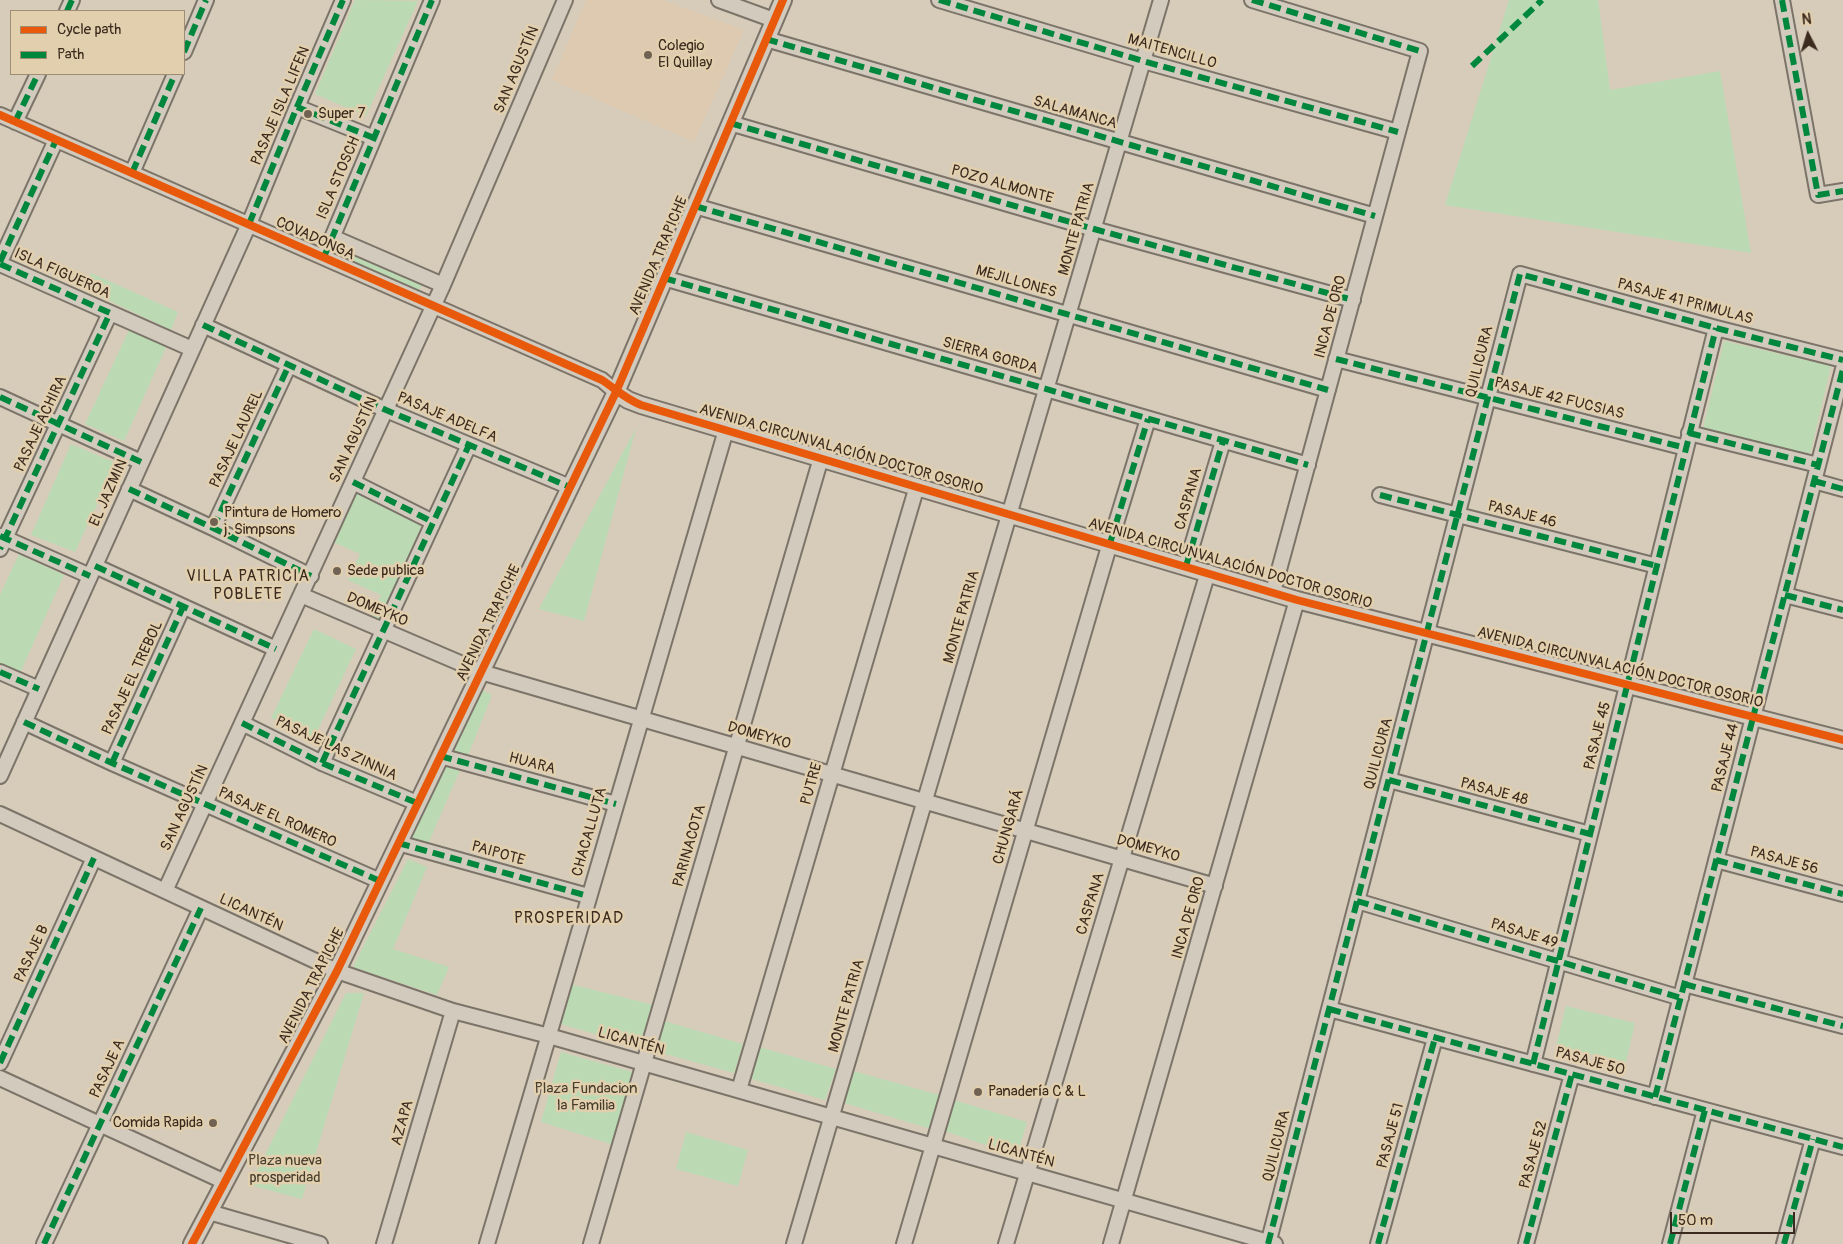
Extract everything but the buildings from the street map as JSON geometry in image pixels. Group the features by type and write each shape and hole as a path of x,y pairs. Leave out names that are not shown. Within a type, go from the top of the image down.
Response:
{"street":[{"path":"185,50 206,0"},
{"name":"PASAJE ISLA LIFEN","path":"249,224 343,0"},
{"name":"ISLA STOSCH","path":"324,257 432,0"},
{"name":"SAN AGUSTÍN","path":"164,891 434,306 565,0"},
{"path":"719,0 774,20"},
{"name":"AVENIDA TRAPICHE","path":"192,1244 337,971 616,392 782,0"},
{"name":"MAITENCILLO","path":"938,0 1143,62 1398,132"},
{"name":"MONTE PATRIA","path":"794,1244 1161,0"},
{"name":"INCA DE ORO","path":"1252,0 1420,51 1273,592"},
{"path":"1782,0 1818,195 1843,191"},
{"name":"SALAMANCA","path":"766,39 1375,216"},
{"path":"15,122 38,75"},
{"path":"132,173 174,75"},
{"path":"297,107 374,138"},
{"name":"COVADONGA","path":"0,115 602,380 616,392"},
{"name":"POZO ALMONTE","path":"730,123 1094,229 1352,300"},
{"path":"0,263 56,140"},
{"name":"MEJILLONES","path":"695,206 1328,390"},
{"name":"EL JAZMIN","path":"0,776 249,224"},
{"path":"332,237 443,285"},
{"name":"ISLA FIGUEROA","path":"0,263 192,349"},
{"name":"PASAJE 41 PRIMULAS","path":"1520,274 1716,328 1843,360"},
{"name":"QUILICURA","path":"1271,1243 1329,1009 1520,274"},
{"name":"SIERRA GORDA","path":"664,278 1308,465"},
{"name":"PASAJE ACHIRA","path":"2,541 110,313"},
{"name":"PASAJE ADELFA","path":"203,325 386,410 570,487"},
{"name":"PASAJE 45","path":"1534,1064 1716,328"},
{"name":"PASAJE 42 FUCSIAS","path":"1336,359 1686,448"},
{"name":"PASAJE LAUREL","path":"213,528 289,365"},
{"name":"PASAJE 44","path":"1655,1097 1843,369"},
{"name":"AVENIDA CIRCUNVALACIÓN DOCTOR OSORIO","path":"616,392 628,400 641,405 1297,600 1843,740"},
{"path":"0,397 141,462"},
{"name":"CHUNGARÁ","path":"904,1244 1148,419"},
{"name":"CHACALLUTA","path":"487,1244 726,430"},
{"path":"1689,433 1818,465"},
{"name":"CASPANA","path":"1186,566 1223,441"},
{"path":"322,763 469,445"},
{"name":"PARINACOTA","path":"591,1244 821,458"},
{"path":"1814,481 1843,489"},
{"path":"352,482 433,522"},
{"name":"PUTRE","path":"739,1090 917,486"},
{"path":"129,489 311,576"},
{"name":"PASAJE 46","path":"1380,495 1657,566"},
{"path":"2,541 92,571 183,607 276,649"},
{"name":"CASPANA","path":"1006,1244 1208,572"},
{"path":"1785,594 1843,610"},
{"name":"DOMEYKO","path":"301,595 481,672 1215,886"},
{"name":"INCA DE ORO","path":"1111,1244 1297,600"},
{"name":"PASAJE EL TREBOL","path":"112,763 183,607"},
{"path":"0,672 39,689"},
{"name":"PASAJE EL ROMERO","path":"24,722 112,763 380,881"},
{"name":"PASAJE LAS ZINNIA","path":"242,722 322,763 417,804"},
{"name":"HUARA","path":"440,756 616,804"},
{"name":"PASAJE 48","path":"1389,780 1590,834"},
{"name":"LICANTÉN","path":"0,814 337,971 453,1010 1271,1243"},
{"name":"PAIPOTE","path":"398,843 588,896"},
{"name":"PASAJE B","path":"0,1063 94,858"},
{"name":"PASAJE 56","path":"1716,860 1843,894"},
{"name":"PASAJE 49","path":"1357,901 1559,961 1683,991 1843,1026"},
{"name":"PASAJE A","path":"44,1244 201,908"},
{"name":"PASAJE 50","path":"1329,1009 1843,1147"},
{"name":"AZAPA","path":"384,1244 453,1010"},
{"name":"PASAJE 51","path":"1378,1244 1435,1038"},
{"name":"PASAJE 52","path":"1526,1244 1572,1074"},
{"path":"0,1078 225,1182"},
{"path":"1670,1244 1705,1110"},
{"path":"1784,1244 1814,1139"},
{"path":"209,1212 320,1244"}],"shaded area":[{"name":"Colegio El Quillay","path":"586,0 663,0 744,30 694,142 552,80"}],"green space":[{"path":"355,0 418,1 366,116 315,94"},
{"path":"1509,0 1598,0 1610,90 1720,71 1751,253 1445,205"},
{"path":"334,244 422,284 416,296 329,256"},
{"path":"91,273 178,312 171,330 83,288"},
{"path":"130,328 167,345 124,441 85,424"},
{"path":"1724,341 1831,366 1810,454 1703,429"},
{"path":"636,428 584,621 539,609"},
{"path":"71,444 116,463 75,552 31,535"},
{"path":"354,485 431,523 384,629 369,622 381,595 348,580 360,554 329,540"},
{"path":"19,554 64,575 20,673 0,664 0,595"},
{"path":"314,629 356,649 314,738 271,718"},
{"path":"480,689 492,695 467,758 452,752"},
{"path":"445,765 460,770 428,844 411,839"},
{"path":"408,859 427,867 393,949 449,967 437,995 353,967"},
{"path":"566,983 654,1005 642,1047 553,1022"},
{"name":"Plaza nueva prosperidad","path":"346,993 364,993 302,1199 250,1185"},
{"path":"1566,1006 1635,1023 1626,1062 1556,1046"},
{"path":"664,1021 743,1044 734,1073 655,1051"},
{"path":"759,1047 836,1069 825,1100 752,1079"},
{"name":"Plaza Fundacion la Familia","path":"561,1052 636,1073 614,1145 541,1122"},
{"path":"850,1070 939,1095 931,1129 841,1102"},
{"path":"950,1099 1027,1122 1017,1156 942,1130"},
{"path":"686,1132 748,1150 738,1186 676,1169"}],"marked path":[{"path":"67,10 72,0"},
{"path":"185,50 206,0"},
{"path":"249,224 343,0"},
{"path":"324,257 432,0"},
{"path":"939,0 1143,61 1398,132"},
{"path":"1252,0 1420,51"},
{"path":"1472,66 1542,0"},
{"path":"1782,0 1818,195 1843,191"},
{"path":"766,39 1375,216"},
{"path":"15,122 38,75"},
{"path":"132,173 175,75"},
{"path":"297,107 374,138"},
{"path":"730,123 1094,229 1353,300"},
{"path":"0,262 56,140"},
{"path":"695,206 1328,390"},
{"path":"0,264 110,313 0,549"},
{"path":"1268,1244 1520,274 1716,328 1843,360"},
{"path":"664,278 1308,465"},
{"path":"203,325 386,410 570,487"},
{"path":"1533,1064 1716,328"},
{"path":"1336,359 1686,448"},
{"path":"213,528 289,365"},
{"path":"1655,1097 1843,369"},
{"path":"0,397 141,462"},
{"path":"1110,543 1148,419"},
{"path":"1689,433 1818,465"},
{"path":"1186,566 1223,441"},
{"path":"322,763 469,445"},
{"path":"1814,481 1843,489"},
{"path":"353,482 433,522"},
{"path":"129,489 311,576"},
{"path":"1380,495 1657,566"},
{"path":"0,536 90,576"},
{"path":"95,566 276,649"},
{"path":"1785,595 1843,610"},
{"path":"112,763 183,607"},
{"path":"0,672 39,689"},
{"path":"24,722 112,763 380,881"},
{"path":"242,723 322,763 417,803"},
{"path":"440,756 616,804"},
{"path":"1389,780 1590,834"},
{"path":"398,843 588,896"},
{"path":"0,1063 94,858"},
{"path":"1716,860 1843,894"},
{"path":"1357,901 1681,998"},
{"path":"44,1244 201,908"},
{"path":"1684,984 1843,1026"},
{"path":"1329,1009 1843,1147"},
{"path":"1378,1244 1435,1038"},
{"path":"1526,1244 1572,1074"},
{"path":"1670,1244 1705,1110"},
{"path":"1784,1244 1813,1139"}],"cycle path":[{"path":"192,1244 337,971 616,392 783,0"},
{"path":"0,115 602,380 625,397 641,405 1297,600 1843,740"}],"place":[{"name":"Colegio El Quillay","path":"648,55"},
{"name":"Super 7","path":"308,114"},
{"name":"Pintura de Homero j. Simpsons","path":"214,522"},
{"name":"Sede publica","path":"337,571"},
{"name":"Panadería C & L","path":"978,1092"},
{"name":"Comida Rapida","path":"213,1123"}],"district":[{"name":"VILLA PATRICIA POBLETE","path":"248,586"},
{"name":"PROSPERIDAD","path":"569,919"}]}
